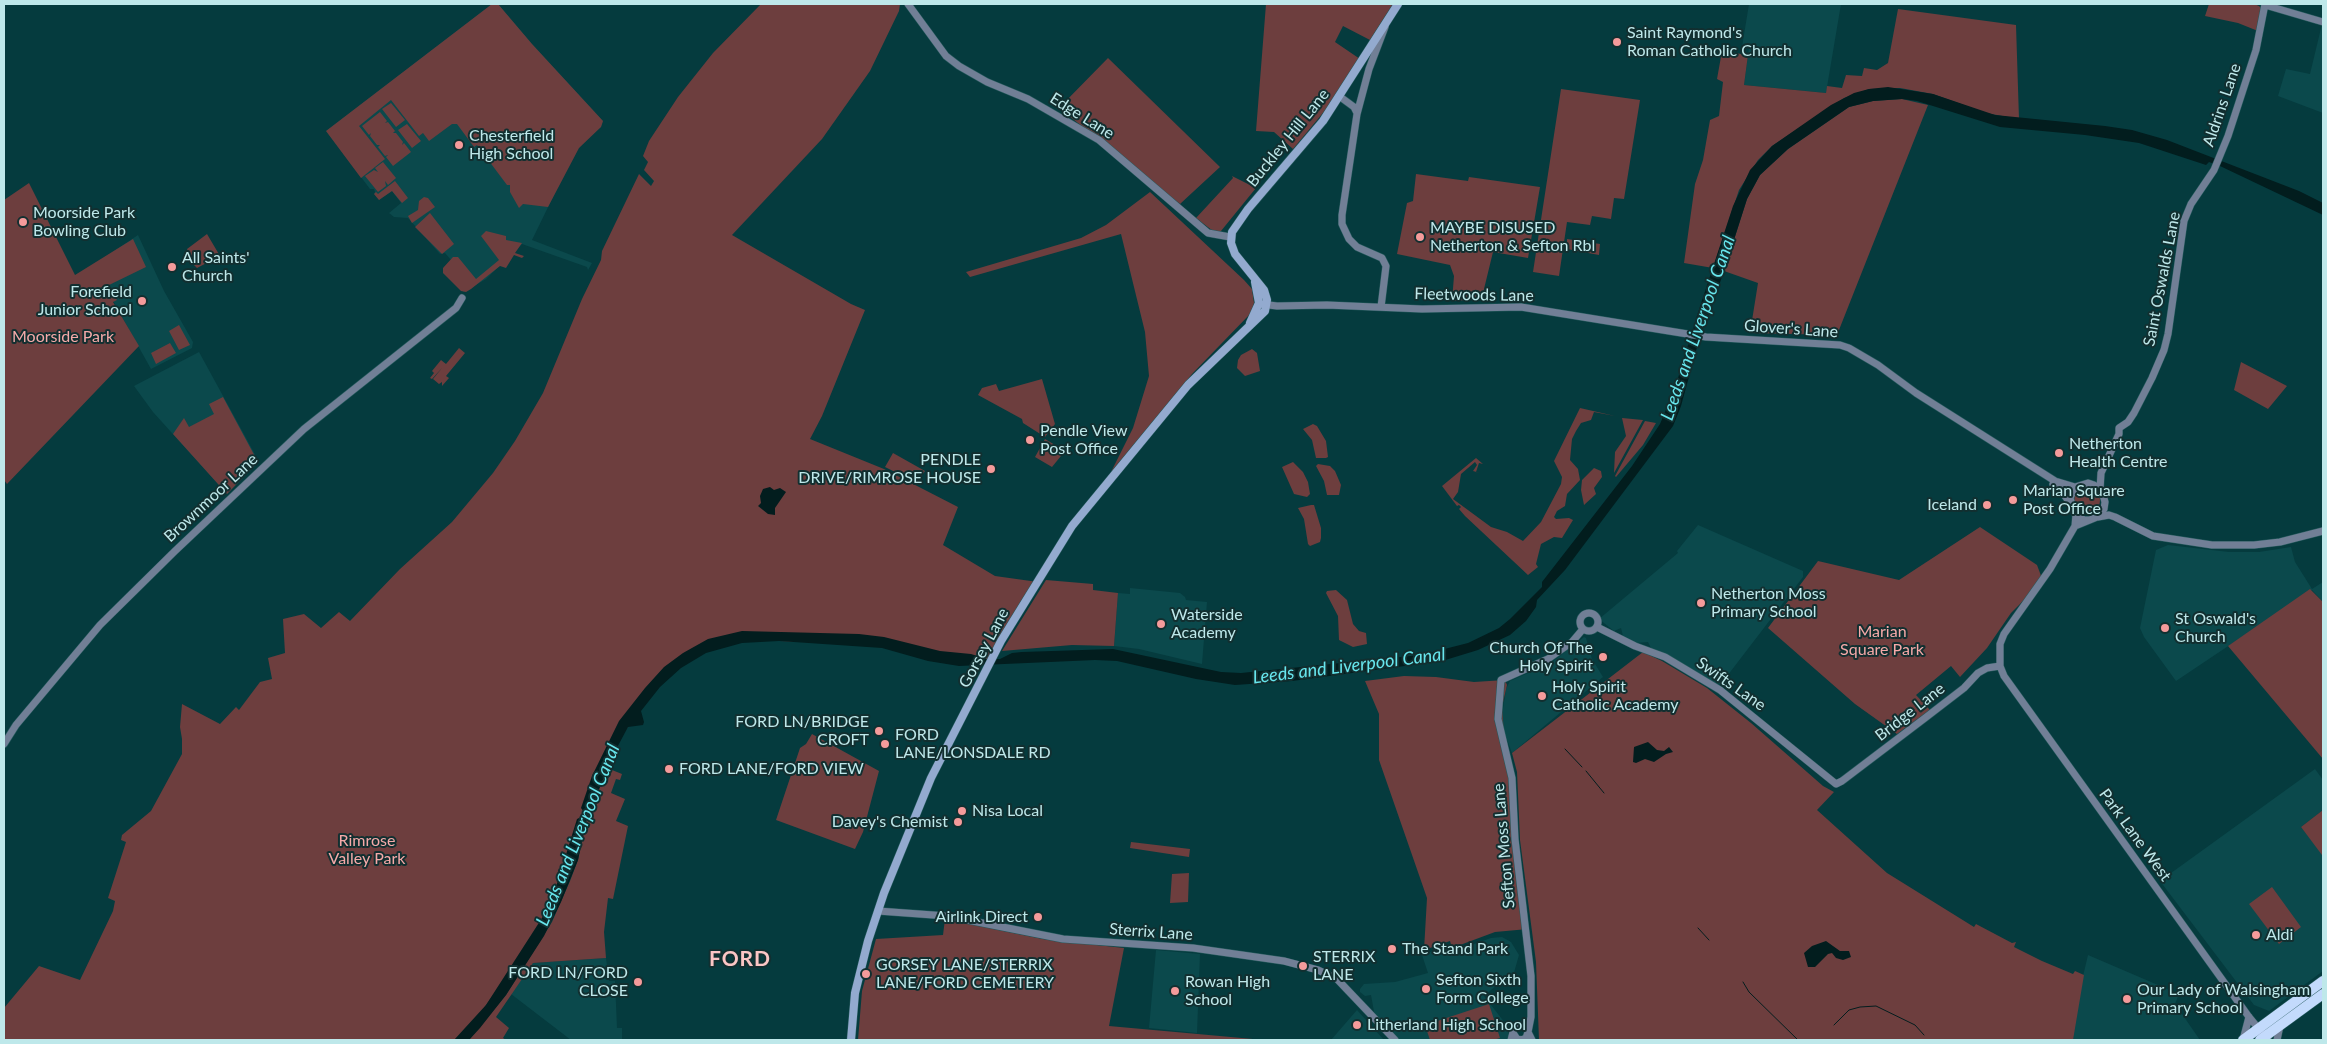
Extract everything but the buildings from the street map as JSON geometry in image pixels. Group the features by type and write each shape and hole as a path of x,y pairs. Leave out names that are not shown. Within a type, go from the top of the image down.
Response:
{"highway":[{"path":"2244,1040 2253,1040 2261,1036 2323,981"},
{"path":"2276,1023 2323,994"}],"main road":[{"name":"Buckley Hill Lane","path":"1230,237 1234,228 1248,209 1316,130 1398,4"},
{"path":"1230,237 1235,254 1264,290 1263,304"},
{"name":"Gorsey Lane","path":"851,1040 855,994 878,911 898,857 932,778 994,654 1072,526 1188,385 1265,311 1263,304"}],"street":[{"name":"Edge Lane","path":"908,4 946,56 959,66 987,82 1028,99 1099,140 1208,233 1230,237"},
{"path":"2265,4 2323,22"},
{"name":"Aldrins Lane","path":"2214,170 2228,136 2256,50 2265,4"},
{"path":"1380,307 1386,266 1382,258 1357,247 1347,236 1342,224 1357,114 1369,69 1386,24"},
{"path":"1339,96 1354,107 1357,114"},
{"name":"Saint Oswalds Lane","path":"2100,490 2101,473 2120,428 2128,422 2134,413 2164,350 2168,334 2184,221 2191,204 2214,170"},
{"name":"Brownmoor Lane","path":"4,744 16,725 100,625 175,551 304,429 452,312 462,298"},
{"name":"Fleetwoods Lane","path":"1263,304 1422,309 1526,307 1706,336"},
{"name":"Glover's Lane","path":"1706,336 1840,345 1849,348 1878,365 1980,438 2059,488 2070,503"},
{"name":"Glover's Lane","path":"1920,395 2055,481 2075,487"},
{"name":"Saint Oswalds Lane","path":"2088,483 2101,473"},
{"path":"2000,666 2000,644 2004,634 2032,596 2075,526 2076,514 2070,503 2071,494 2075,487 2088,483 2100,490 2109,512 2115,517 2153,536 2212,545 2241,546 2274,543 2323,531"},
{"path":"2098,517 2104,510 2105,502"},
{"path":"2076,514 2088,520"},
{"path":"2075,526 2104,515 2115,517"},
{"path":"1589,614 1596,617 1597,627 1591,631 1584,629 1580,620 1583,616 1589,614"},
{"name":"Swifts Lane","path":"1597,627 1635,646 1665,657 1720,690 1836,784"},
{"name":"Sefton Moss Lane","path":"1528,1032 1531,976 1515,839 1512,778 1498,719 1501,680 1548,659 1572,642 1584,629"},
{"name":"Bridge Lane","path":"1836,784 1842,782 1926,718 1964,688 1978,674 1988,668 2000,666"},
{"name":"Park Lane West","path":"2000,666 2004,676 2249,1017 2251,1026 2261,1036"},
{"name":"Sterrix Lane","path":"878,911 955,918 1063,939 1193,948 1292,963 1318,970 1337,979 1395,1040"},
{"path":"1528,1032 1527,1036 1522,1040 1512,1037 1514,1028 1521,1025 1530,1011"},
{"path":"2244,1040 2249,1017 2276,1023 2276,1040"},
{"path":"1521,1025 1526,1028 1532,1040"}],"shaded area":[{"name":"Chesterfield High School","path":"492,4 498,4 603,121 601,127 582,143 572,158 532,240 592,263 588,270 587,267 522,244 486,279 464,292 443,273 444,267 451,260 445,253 440,254 408,218 394,217 389,213 401,203 392,191 379,200 374,194 374,189 370,189 326,131"},
{"path":"1749,4 1841,4 1826,93 1744,85 1749,48 1742,47"},
{"path":"2322,24 2323,113 2278,96 2286,69 2310,74"},
{"name":"Forefield Junior School","path":"138,235 164,291 193,342 192,348 151,369 93,265"},
{"path":"199,352 257,458 257,464 227,494 153,412 134,386"},
{"name":"Netherton Moss Primary School","path":"1698,525 1803,571 1803,577 1721,684 1715,685 1670,657 1651,648 1648,642 1636,643 1623,636 1621,628 1614,631 1599,619 1678,553 1677,551"},
{"path":"2168,545 2229,552 2259,552 2291,547 2295,562 2312,589 2323,582 2323,602 2312,590 2176,681 2144,637 2140,628 2156,550"},
{"name":"Waterside Academy","path":"1130,588 1180,593 1186,600 1207,602 1202,664 1139,649 1114,646 1118,593 1130,594"},
{"name":"Holy Spirit Catholic Academy","path":"1584,637 1586,638 1592,659 1603,677 1512,753 1504,732 1502,715 1506,689 1510,681 1551,663"},
{"path":"2315,769 2323,780 2323,810 2301,827 2323,854 2323,971 2269,1011 2254,1005 2160,881"},
{"name":"Sefton Sixth Form College","path":"1502,937 1511,942 1519,955 1513,976 1504,979 1484,996 1505,1023 1508,1031 1508,1040 1397,1040 1375,1017 1371,995 1365,996 1360,992 1364,984 1395,982 1428,973 1422,955 1447,946 1449,953 1491,938"},
{"name":"Rowan High School","path":"1156,950 1200,954 1197,1033 1149,1028"},
{"name":"Our Lady of Walsingham Primary School","path":"2088,955 2179,994 2175,1004 2200,1040 2068,1040"},
{"path":"606,958 609,981 615,981 617,1028 622,1028 622,1040 571,1040 511,994 533,963"},
{"name":"Litherland High School","path":"1357,1010 1384,1040 1331,1040"}],"green space":[{"path":"492,4 498,4 603,121 601,127 579,148 548,207 523,204 519,208 510,192 510,185 507,185 477,145 474,147 457,124 452,124 429,141 423,133 419,136 391,100 359,126 385,159 361,178 326,131"},
{"name":"Rimrose Valley Park","path":"761,4 900,4 899,11 870,71 822,139 732,235 851,304 865,310 822,416 810,439 884,469 958,507 943,545 995,576 1038,582 985,662 899,646 732,639 668,671 606,757 547,920 461,1040 4,1040 4,1008 39,966 80,980 113,911 115,901 108,898 126,842 121,840 122,835 151,811 182,754 180,727 182,704 220,724 236,707 239,710 260,682 272,679 268,658 285,653 283,619 304,614 321,628 339,612 350,621 400,569 452,522 493,473 515,441 543,393 582,299 601,260 602,251 639,174 651,186 654,181 644,170 648,162 643,156 649,141 678,97 713,53"},
{"path":"1266,4 1393,4 1370,40 1343,26 1335,42 1360,59 1327,108 1293,149 1274,132 1256,131"},
{"path":"2209,4 2254,4 2259,6 2261,8 2258,31 2238,23 2205,16"},
{"path":"1898,9 2016,25 2019,119 1986,113 1933,94 1900,88 1869,89 1844,98 1772,146 1758,160 1739,190 1713,268 1684,263 1695,184 1703,160 1710,120 1719,116 1723,82 1717,79 1722,51 1748,55 1744,85 1826,93 1827,86 1842,88 1846,75 1862,76 1864,68 1877,70 1888,63"},
{"path":"1108,58 1220,167 1180,204 1059,108"},
{"path":"1561,89 1640,100 1624,199 1614,198 1611,219 1592,216 1590,225 1567,222 1559,276 1533,272"},
{"path":"1902,99 1928,105 1837,335 1750,333 1758,283 1724,271 1747,199 1760,175 1788,149 1849,107 1873,101"},
{"path":"391,103 405,120 396,127 382,109"},
{"path":"380,112 387,121 385,123 388,122 395,131 393,133 396,133 403,142 402,145 404,143 411,152 393,166 386,157 388,155 385,156 378,147 380,145 377,145 370,136 371,133 369,135 362,126"},
{"path":"407,124 421,141 412,148 398,130"},
{"path":"383,162 396,178 388,185 385,181 386,186 378,192 365,176 374,170 378,172 375,168"},
{"path":"1416,174 1468,181 1469,177 1540,187 1528,258 1493,252 1484,289 1484,299 1452,301 1454,276 1450,265 1397,254 1407,203 1413,201"},
{"path":"1232,176 1256,188 1221,231 1213,231 1196,218 1233,178"},
{"path":"395,181 408,198 402,203 392,191 379,200 374,194 376,192 378,194"},
{"name":"Moorside Park","path":"29,183 75,275 133,239 146,267 107,286 117,300 113,302 139,346 7,484 4,480 4,200"},
{"path":"1150,192 1244,280 1252,289 1254,303 1251,313 1192,374 1111,472 1133,428 1149,376 1145,332 1121,234 970,277 966,272 1081,238 1106,225"},
{"path":"424,197 428,198 435,207 412,223 408,216 418,210 419,201"},
{"path":"430,213 454,244 442,254 415,227"},
{"path":"486,231 506,236 506,240 522,243 515,253 524,256 522,258 514,255 506,268 500,266 471,289 466,292 461,291 443,273 443,268 453,257 458,257 476,279 499,260 481,236"},
{"path":"207,234 220,256 197,268 192,263 187,249"},
{"path":"1567,239 1600,244 1599,255 1567,249"},
{"path":"179,325 190,345 179,350 169,331"},
{"path":"170,343 176,353 156,364 151,353"},
{"path":"459,348 465,353 446,376 449,378 442,386 442,382 439,384 433,379 442,368 432,379 430,378 434,373 432,371 441,360 446,364"},
{"path":"1252,349 1257,353 1260,371 1245,376 1237,368 1238,360 1241,355"},
{"path":"2241,362 2287,386 2268,409 2234,390"},
{"path":"1042,379 1055,424 1045,437 1023,423 1022,419 978,395 982,388 996,384 999,391"},
{"path":"223,397 258,462 227,494 173,434 184,418 189,427 214,414 209,404"},
{"path":"1580,408 1615,416 1594,412 1591,420 1581,423 1576,431 1572,439 1570,460 1578,469 1580,480 1567,494 1565,506 1557,511 1554,517 1556,519 1569,518 1573,520 1562,538 1554,537 1541,544 1536,564 1538,567 1528,575 1465,516 1459,509 1461,507 1457,506 1442,486 1476,458 1483,464 1479,463 1476,472 1473,471 1477,465 1475,462 1461,474 1458,492 1453,499 1491,527 1507,532 1523,541 1541,522 1561,484 1562,477 1554,461"},
{"path":"1622,418 1643,420 1614,473 1615,452 1626,436"},
{"path":"1645,421 1656,423 1643,445 1616,477 1615,476"},
{"path":"1313,424 1317,426 1326,441 1328,457 1326,458 1316,458 1312,440 1303,429"},
{"path":"1045,439 1065,451 1052,467 1035,457"},
{"path":"893,453 925,471 917,483 885,467"},
{"path":"1293,462 1303,472 1308,482 1310,494 1307,497 1294,494 1282,467"},
{"path":"1318,464 1330,466 1335,471 1341,485 1339,495 1327,495 1324,481 1316,466"},
{"path":"1594,468 1601,471 1602,477 1594,488 1596,494 1584,505 1581,490 1582,480"},
{"path":"2087,487 2096,491 2100,500 2096,509 2087,513 2078,509 2074,500 2078,491"},
{"path":"1314,505 1321,528 1321,538 1320,542 1310,546 1308,544 1304,519 1298,508"},
{"name":"Marian Square Park","path":"1980,527 2037,565 2043,581 2011,613 1987,648 1960,677 1951,666 1916,695 1930,710 1897,734 1855,704 1768,628 1818,561 1899,580"},
{"path":"1046,580 1093,584 1093,590 1118,593 1114,646 1072,645 1002,651"},
{"path":"2310,589 2323,602 2323,759 2228,646"},
{"path":"1336,590 1347,600 1353,624 1359,631 1366,633 1367,644 1353,647 1339,640 1338,616 1326,593 1327,591"},
{"path":"1643,652 1707,688 1751,723 1823,786 1834,792 1817,810 1887,873 1974,927 1976,924 2012,943 2016,942 2014,947 2042,961 2073,974 2075,971 2084,975 2073,1040 1539,1040 1536,962 1520,840 1517,772 1512,753"},
{"path":"1404,676 1436,677 1474,682 1505,680 1507,685 1502,707 1504,733 1528,929 1495,932 1452,948 1450,941 1424,950 1427,898 1379,760 1379,714 1365,681"},
{"path":"812,734 879,771 863,832 855,849 776,820 800,748 806,744"},
{"path":"608,765 612,767 604,788 612,770 622,774 620,780 616,779 611,793 625,799 616,821 628,826 613,899 608,898 604,932 606,958 533,963 496,1017 509,1028 503,1038 506,1040 469,1040 506,995 552,922 578,860 588,814"},
{"path":"2323,810 2323,854 2322,855 2301,827"},
{"path":"1131,842 1190,849 1189,857 1130,848"},
{"path":"1189,873 1188,902 1170,903 1172,874"},
{"path":"2272,887 2301,927 2279,944 2249,904"},
{"path":"945,919 1043,939 1124,948 1109,1026 1264,1040 858,1040 862,991 876,939 943,935"},
{"path":"1489,1004 1500,1038 1493,1040 1430,1040 1425,1025"}],"water":[{"name":"Leeds and Liverpool Canal","path":"1888,87 1933,94 1995,115 2105,126 2132,130 2167,140 2299,191 2323,203 2323,215 2220,166 2209,162 2206,165 2139,143 2085,135 2000,127 1917,101 1902,99 1873,101 1849,107 1788,149 1760,175 1747,199 1705,326 1702,329 1681,406 1673,426 1565,570 1537,600 1536,607 1526,621 1510,635 1478,650 1442,661 1292,681 1235,685 1196,679 1117,661 1095,660 959,666 928,661 882,648 779,641 742,643 706,653 681,668 660,687 641,711 643,725 628,727 612,757 590,812 587,814 578,860 561,902 544,936 506,995 480,1028 469,1040 454,1040 486,1005 542,918 556,887 577,819 583,816 584,812 581,808 592,776 619,721 664,667 683,653 708,639 742,631 859,634 884,637 940,651 971,654 987,659 1000,659 1012,653 1022,652 1113,649 1221,672 1241,673 1421,655 1468,643 1499,628 1542,587 1542,582 1632,466 1660,424 1675,388 1688,345 1692,340 1694,325 1733,206 1750,170 1772,146 1831,105 1854,93"},
{"path":"770,487 774,490 780,488 786,492 775,508 775,515 768,514 758,506 761,503 760,496 763,489"},
{"path":"1648,742 1657,750 1664,751 1669,747 1673,752 1654,762 1645,759 1636,763 1633,762 1634,747"},
{"path":"1826,941 1840,951 1849,951 1851,957 1843,960 1836,958 1832,953 1828,954 1815,967 1808,967 1804,953 1812,946"}],"waterway":[{"path":"1565,749 1582,767"},
{"path":"1586,771 1604,793"},
{"path":"1698,928 1709,940"},
{"path":"1743,982 1749,992 1798,1040"},
{"path":"1834,1025 1849,1010 1876,1006 1915,1025 1924,1035"}],"place":[{"name":"Saint Raymond's Roman Catholic Church","path":"1617,42"},
{"name":"Chesterfield High School","path":"459,145"},
{"name":"Moorside Park Bowling Club","path":"23,222"},
{"name":"MAYBE DISUSED Netherton & Sefton Rbl","path":"1420,237"},
{"name":"All Saints' Church","path":"172,267"},
{"name":"Forefield Junior School","path":"142,301"},
{"name":"Pendle View Post Office","path":"1030,440"},
{"name":"Netherton Health Centre","path":"2059,453"},
{"name":"PENDLE DRIVE/RIMROSE HOUSE","path":"991,469"},
{"name":"Marian Square Post Office","path":"2013,500"},
{"name":"Iceland","path":"1987,505"},
{"name":"Netherton Moss Primary School","path":"1701,603"},
{"name":"Waterside Academy","path":"1161,624"},
{"name":"St Oswald's Church","path":"2165,628"},
{"name":"Church Of The Holy Spirit","path":"1603,657"},
{"name":"Holy Spirit Catholic Academy","path":"1542,696"},
{"name":"FORD LN/BRIDGE CROFT","path":"879,731"},
{"name":"FORD LANE/LONSDALE RD","path":"885,744"},
{"name":"FORD LANE/FORD VIEW","path":"669,769"},
{"name":"Nisa Local","path":"962,811"},
{"name":"Davey's Chemist","path":"958,822"},
{"name":"Airlink Direct","path":"1038,917"},
{"name":"Aldi","path":"2256,935"},
{"name":"The Stand Park","path":"1392,949"},
{"name":"STERRIX LANE","path":"1303,966"},
{"name":"GORSEY LANE/STERRIX LANE/FORD CEMETERY","path":"866,974"},
{"name":"FORD LN/FORD CLOSE","path":"638,982"},
{"name":"Sefton Sixth Form College","path":"1426,989"},
{"name":"Rowan High School","path":"1175,991"},
{"name":"Our Lady of Walsingham Primary School","path":"2127,999"},
{"name":"Litherland High School","path":"1357,1025"}],"district":[{"name":"FORD","path":"740,959"}]}
